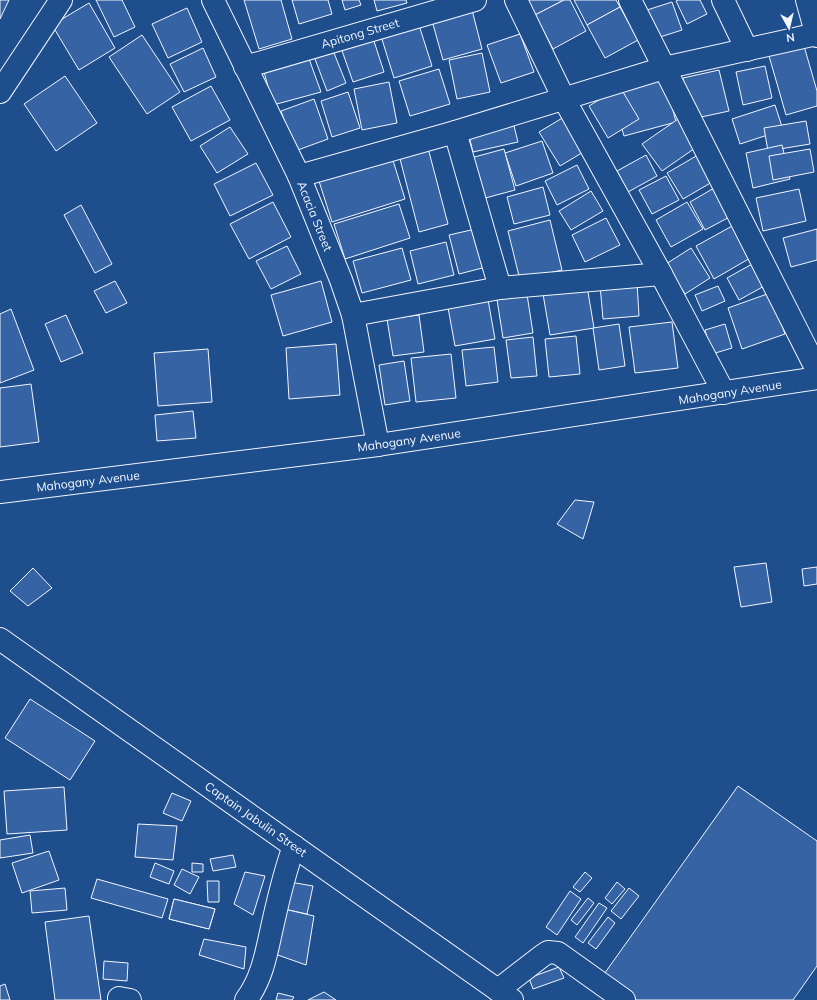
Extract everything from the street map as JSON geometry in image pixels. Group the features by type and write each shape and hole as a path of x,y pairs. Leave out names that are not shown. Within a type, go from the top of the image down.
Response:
{"street":[{"path":"0,92 61,0"},
{"name":"Acacia Street","path":"214,0 245,67 299,176 341,280 353,315 378,445"},
{"name":"Apitong Street","path":"245,67 475,0"},
{"path":"516,0 564,99 661,274 724,393"},
{"path":"630,0 817,370"},
{"path":"723,0 747,50"},
{"path":"299,176 456,132 664,68 817,35 807,0"},
{"path":"456,132 500,288"},
{"path":"353,315 500,288 661,274"},
{"name":"Mahogany Avenue","path":"0,492 378,445 817,378"},
{"name":"Captain Jabulin Street","path":"0,639 505,995"},
{"path":"246,1000 252,991 262,969 284,872 294,846"},
{"path":"505,995 542,956 548,952 558,953 624,1000"}],"building":[{"path":"0,0 9,0 0,19"},
{"path":"96,0 122,0 135,27 114,37"},
{"path":"244,0 281,0 292,39 259,49"},
{"path":"292,0 328,0 332,14 299,24"},
{"path":"342,0 359,0 361,5 345,10"},
{"path":"374,0 406,0 407,3 377,11"},
{"path":"527,0 564,0 535,15"},
{"path":"564,0 570,0 586,31 553,49 535,15"},
{"path":"574,0 616,0 620,7 587,25"},
{"path":"700,0 707,14 687,24 676,1"},
{"path":"672,2 682,30 657,38 647,10"},
{"path":"89,3 115,48 79,70 52,25"},
{"path":"471,6 482,49 443,60 431,17"},
{"path":"620,7 638,40 605,58 587,25"},
{"path":"187,8 202,42 168,58 152,24"},
{"path":"418,22 432,66 394,78 380,33"},
{"path":"520,34 534,72 501,83 487,45"},
{"path":"142,35 180,92 147,114 109,57"},
{"path":"372,35 384,72 353,82 340,45"},
{"path":"330,43 346,83 327,91 312,51"},
{"path":"804,46 817,91 817,106 786,115 769,56"},
{"path":"203,48 216,77 184,92 170,64"},
{"path":"482,53 490,92 457,99 449,60"},
{"path":"308,56 321,92 273,105 263,68"},
{"path":"765,66 772,98 743,105 736,72"},
{"path":"439,69 450,104 410,116 399,81"},
{"path":"719,70 729,111 692,119 683,78"},
{"path":"663,71 676,122 624,136 610,85"},
{"path":"65,76 97,123 56,151 24,104"},
{"path":"389,82 397,123 362,130 354,89"},
{"path":"211,86 230,120 191,141 172,107"},
{"path":"620,87 639,119 608,138 589,106"},
{"path":"348,92 360,128 332,137 321,101"},
{"path":"314,99 328,139 295,151 281,111"},
{"path":"775,105 783,130 740,144 732,119"},
{"path":"564,117 585,151 560,166 539,132"},
{"path":"678,119 698,146 662,171 642,144"},
{"path":"806,121 810,144 768,151 764,128"},
{"path":"514,126 518,142 473,152 469,136"},
{"path":"230,127 248,154 217,173 200,146"},
{"path":"542,141 553,173 516,186 505,153"},
{"path":"782,145 790,179 753,188 746,153"},
{"path":"428,148 448,224 419,232 399,155"},
{"path":"504,149 515,190 478,200 467,159"},
{"path":"810,149 814,172 773,180 769,156"},
{"path":"703,152 719,178 683,199 667,173"},
{"path":"391,154 405,199 332,222 318,178"},
{"path":"646,155 657,176 628,192 617,171"},
{"path":"256,163 273,195 230,216 214,184"},
{"path":"577,165 589,189 557,205 545,181"},
{"path":"666,176 679,200 652,214 639,190"},
{"path":"721,184 737,213 705,230 690,202"},
{"path":"543,187 550,215 514,224 507,197"},
{"path":"799,189 806,221 763,231 756,198"},
{"path":"591,191 603,211 571,230 559,211"},
{"path":"273,202 291,237 249,259 230,224"},
{"path":"687,202 703,229 671,247 656,220"},
{"path":"399,204 410,238 345,259 334,224"},
{"path":"81,205 112,264 95,273 64,215"},
{"path":"606,218 620,245 585,262 572,235"},
{"path":"550,220 562,270 520,280 508,231"},
{"path":"734,225 752,257 714,279 696,246"},
{"path":"480,228 490,266 459,274 449,235"},
{"path":"817,229 817,260 791,267 783,238"},
{"path":"446,242 454,275 418,284 410,251"},
{"path":"287,246 301,274 271,289 256,261"},
{"path":"402,248 411,280 362,293 353,261"},
{"path":"691,248 710,278 685,294 666,264"},
{"path":"754,263 766,285 739,300 727,278"},
{"path":"115,281 127,303 106,313 94,291"},
{"path":"321,281 332,322 283,336 271,295"},
{"path":"637,282 639,316 603,319 600,285"},
{"path":"587,286 594,328 550,335 543,294"},
{"path":"718,286 725,301 702,311 695,295"},
{"path":"526,288 533,333 503,338 496,293"},
{"path":"770,293 785,334 742,349 728,308"},
{"path":"487,294 495,339 455,346 447,302"},
{"path":"11,309 34,370 0,383 0,314"},
{"path":"66,315 83,353 61,362 45,324"},
{"path":"419,315 424,352 393,356 387,319"},
{"path":"672,322 678,368 635,373 629,327"},
{"path":"619,324 625,366 599,370 593,328"},
{"path":"725,324 732,348 712,354 705,330"},
{"path":"576,336 580,374 549,377 545,339"},
{"path":"533,337 537,376 511,378 506,340"},
{"path":"336,344 340,395 289,399 286,348"},
{"path":"494,347 498,382 466,386 462,350"},
{"path":"208,349 212,402 158,406 154,353"},
{"path":"451,354 456,398 416,402 411,358"},
{"path":"404,361 410,401 385,405 379,365"},
{"path":"31,384 39,442 0,447 0,388"},
{"path":"193,411 196,438 157,441 155,415"},
{"path":"575,500 594,502 583,539 557,524"},
{"path":"766,563 772,602 741,607 734,567"},
{"path":"817,567 817,584 804,586 802,569"},
{"path":"33,568 52,588 28,606 10,591"},
{"path":"30,699 95,741 70,780 5,738"},
{"path":"738,786 817,841 817,966 793,1000 635,1000 602,977"},
{"path":"64,787 67,830 7,834 4,791"},
{"path":"172,793 191,801 182,821 163,813"},
{"path":"138,824 177,826 173,860 135,857"},
{"path":"30,835 33,853 0,858 0,840"},
{"path":"49,851 59,880 22,893 12,863"},
{"path":"233,855 236,867 213,871 210,859"},
{"path":"155,863 174,871 169,884 150,877"},
{"path":"192,863 203,864 203,872 192,872"},
{"path":"182,869 199,877 190,894 174,885"},
{"path":"245,872 265,876 253,915 234,904"},
{"path":"585,872 592,878 580,892 573,887"},
{"path":"97,879 168,899 162,918 91,898"},
{"path":"207,881 219,881 219,902 208,902"},
{"path":"290,882 313,886 307,914 284,909"},
{"path":"617,882 625,889 612,904 605,898"},
{"path":"65,888 67,910 32,913 30,891"},
{"path":"629,888 639,896 621,919 611,911"},
{"path":"570,891 581,899 557,935 546,927"},
{"path":"588,898 594,903 577,925 571,920"},
{"path":"174,899 215,909 209,929 169,919"},
{"path":"174,899 215,909 209,929 169,919"},
{"path":"599,903 607,908 583,943 575,937"},
{"path":"284,909 314,916 306,965 275,954"},
{"path":"89,916 101,1000 55,1000 45,922"},
{"path":"608,917 615,923 596,949 588,943"},
{"path":"204,939 246,947 244,969 199,955"},
{"path":"104,961 128,963 127,981 103,979"},
{"path":"559,967 564,978 533,989 529,978"},
{"path":"5,984 10,1000 0,1000 0,986"},
{"path":"324,992 336,1000 308,1000"},
{"path":"278,993 294,997 292,1000 276,1000"}]}
